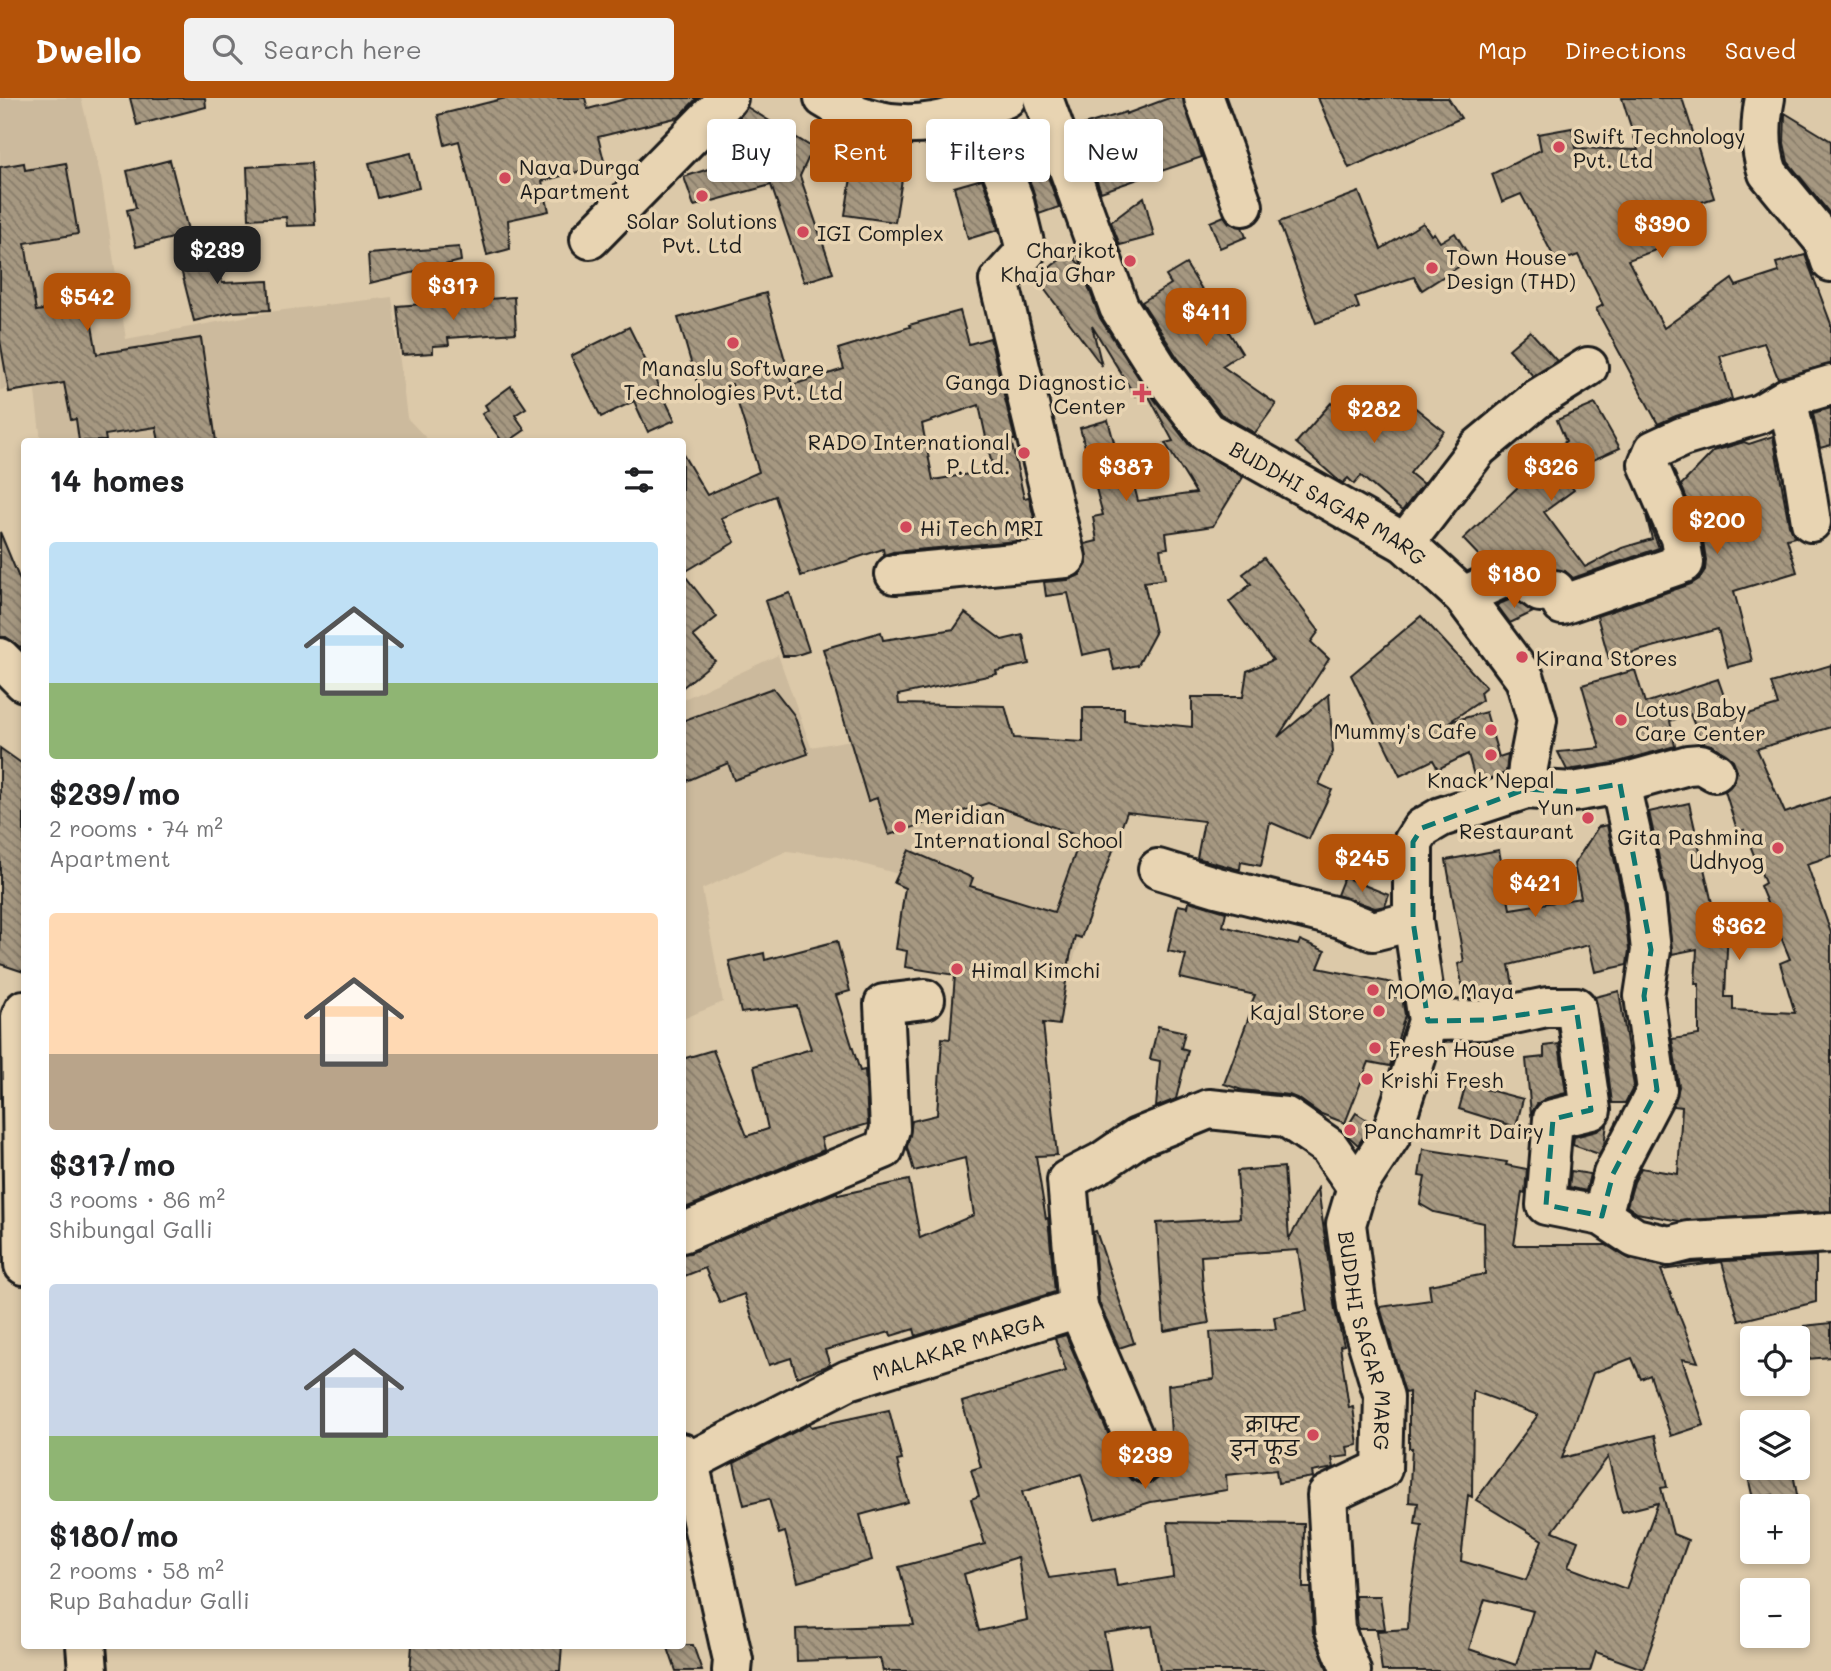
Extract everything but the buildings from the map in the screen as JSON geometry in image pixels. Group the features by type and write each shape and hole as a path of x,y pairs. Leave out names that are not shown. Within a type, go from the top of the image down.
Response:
{"street":[{"path":"590,239 728,98"},
{"path":"824,98 843,110 896,124 934,122 991,103 1026,251 999,281 1066,558 895,574"},
{"name":"BUDDHI SAGAR MARG","path":"1043,98 1119,307 1159,370 1206,431 1405,543 1463,596 1525,679 1537,720 1526,789 1441,817 1422,828 1413,842 1413,921 1428,1021 1391,1135 1356,1187 1346,1224 1357,1307 1384,1397 1382,1469 1327,1495 1335,1630 1350,1671"},
{"path":"1204,98 1243,206"},
{"path":"1765,98 1760,125 1768,173 1824,241 1831,262"},
{"path":"1405,543 1478,448 1537,399 1588,367"},
{"path":"1463,596 1508,576 1522,578 1540,592 1555,590 1562,605 1684,563 1680,538 1648,464 1654,450 1682,437 1760,414 1787,398 1831,386"},
{"path":"1787,398 1811,522"},
{"path":"0,658 21,679"},
{"path":"1526,789 1573,792 1620,784 1688,765 1701,764 1714,772"},
{"path":"1602,1216 1614,1174 1657,1090 1644,996 1651,950 1650,936 1645,896 1620,784"},
{"path":"1158,869 1340,918 1373,931 1413,921"},
{"path":"686,1231 884,1149 890,1129 884,1004 925,999"},
{"path":"1428,1021 1485,1020 1546,1007 1576,1007 1591,1110 1553,1119 1546,1205 1602,1216 1635,1238 1669,1246 1689,1241 1831,1233"},
{"path":"1144,1462 1078,1308 1067,1180 1102,1162 1137,1138 1209,1110 1286,1117 1329,1147 1356,1187"},
{"name":"MALAKAR MARGA","path":"686,1457 848,1380 1078,1308"},
{"path":"686,1457 733,1660 732,1671"},
{"path":"86,1649 88,1671"}],"highlighted area":[{"path":"1620,784 1651,950 1644,996 1657,1090 1613,1174 1602,1216 1546,1205 1553,1119 1591,1110 1576,1007 1485,1020 1428,1021 1413,921 1413,842 1422,828 1526,789 1573,792"}],"shaded area":[{"path":"0,98 81,98 101,178 126,339 276,311 392,297 407,418 426,438 41,438 34,384 0,390"},
{"name":"Meridian International School","path":"778,655 811,747 880,735 1127,803 1055,1013 898,874 838,857 787,851 702,889 723,1002 686,1018 686,698"}],"place":[{"name":"Swift Technology Pvt. Ltd","path":"1559,147"},
{"name":"Nava Durga Apartment","path":"505,178"},
{"name":"Solar Solutions Pvt. Ltd","path":"702,196"},
{"name":"IGI Complex","path":"803,232"},
{"name":"Charikot Khaja Ghar","path":"1130,261"},
{"name":"Town House Design (THD)","path":"1432,268"},
{"name":"Manaslu Software Technologies Pvt. Ltd","path":"733,343"},
{"name":"Ganga Diagnostic Center","path":"1142,393"},
{"name":"RADO International P. Ltd.","path":"1024,453"},
{"name":"Hi Tech MRI","path":"906,527"},
{"name":"Kirana Stores","path":"1522,657"},
{"name":"Lotus Baby Care Center","path":"1621,720"},
{"name":"Mummy's Cafe","path":"1491,730"},
{"name":"Knack Nepal","path":"1491,755"},
{"name":"Yun Restaurant","path":"1588,818"},
{"name":"Meridian International School","path":"900,827"},
{"name":"Gita Pashmina Udhyog","path":"1778,848"},
{"name":"Himal Kimchi","path":"957,969"},
{"name":"MOMO Maya","path":"1373,990"},
{"name":"Kajal Store","path":"1379,1011"},
{"name":"Fresh House","path":"1375,1048"},
{"name":"Krishi Fresh","path":"1367,1079"},
{"name":"Panchamrit Dairy","path":"1350,1130"},
{"name":"क्राफ्ट इन फूड","path":"1313,1435"}]}
